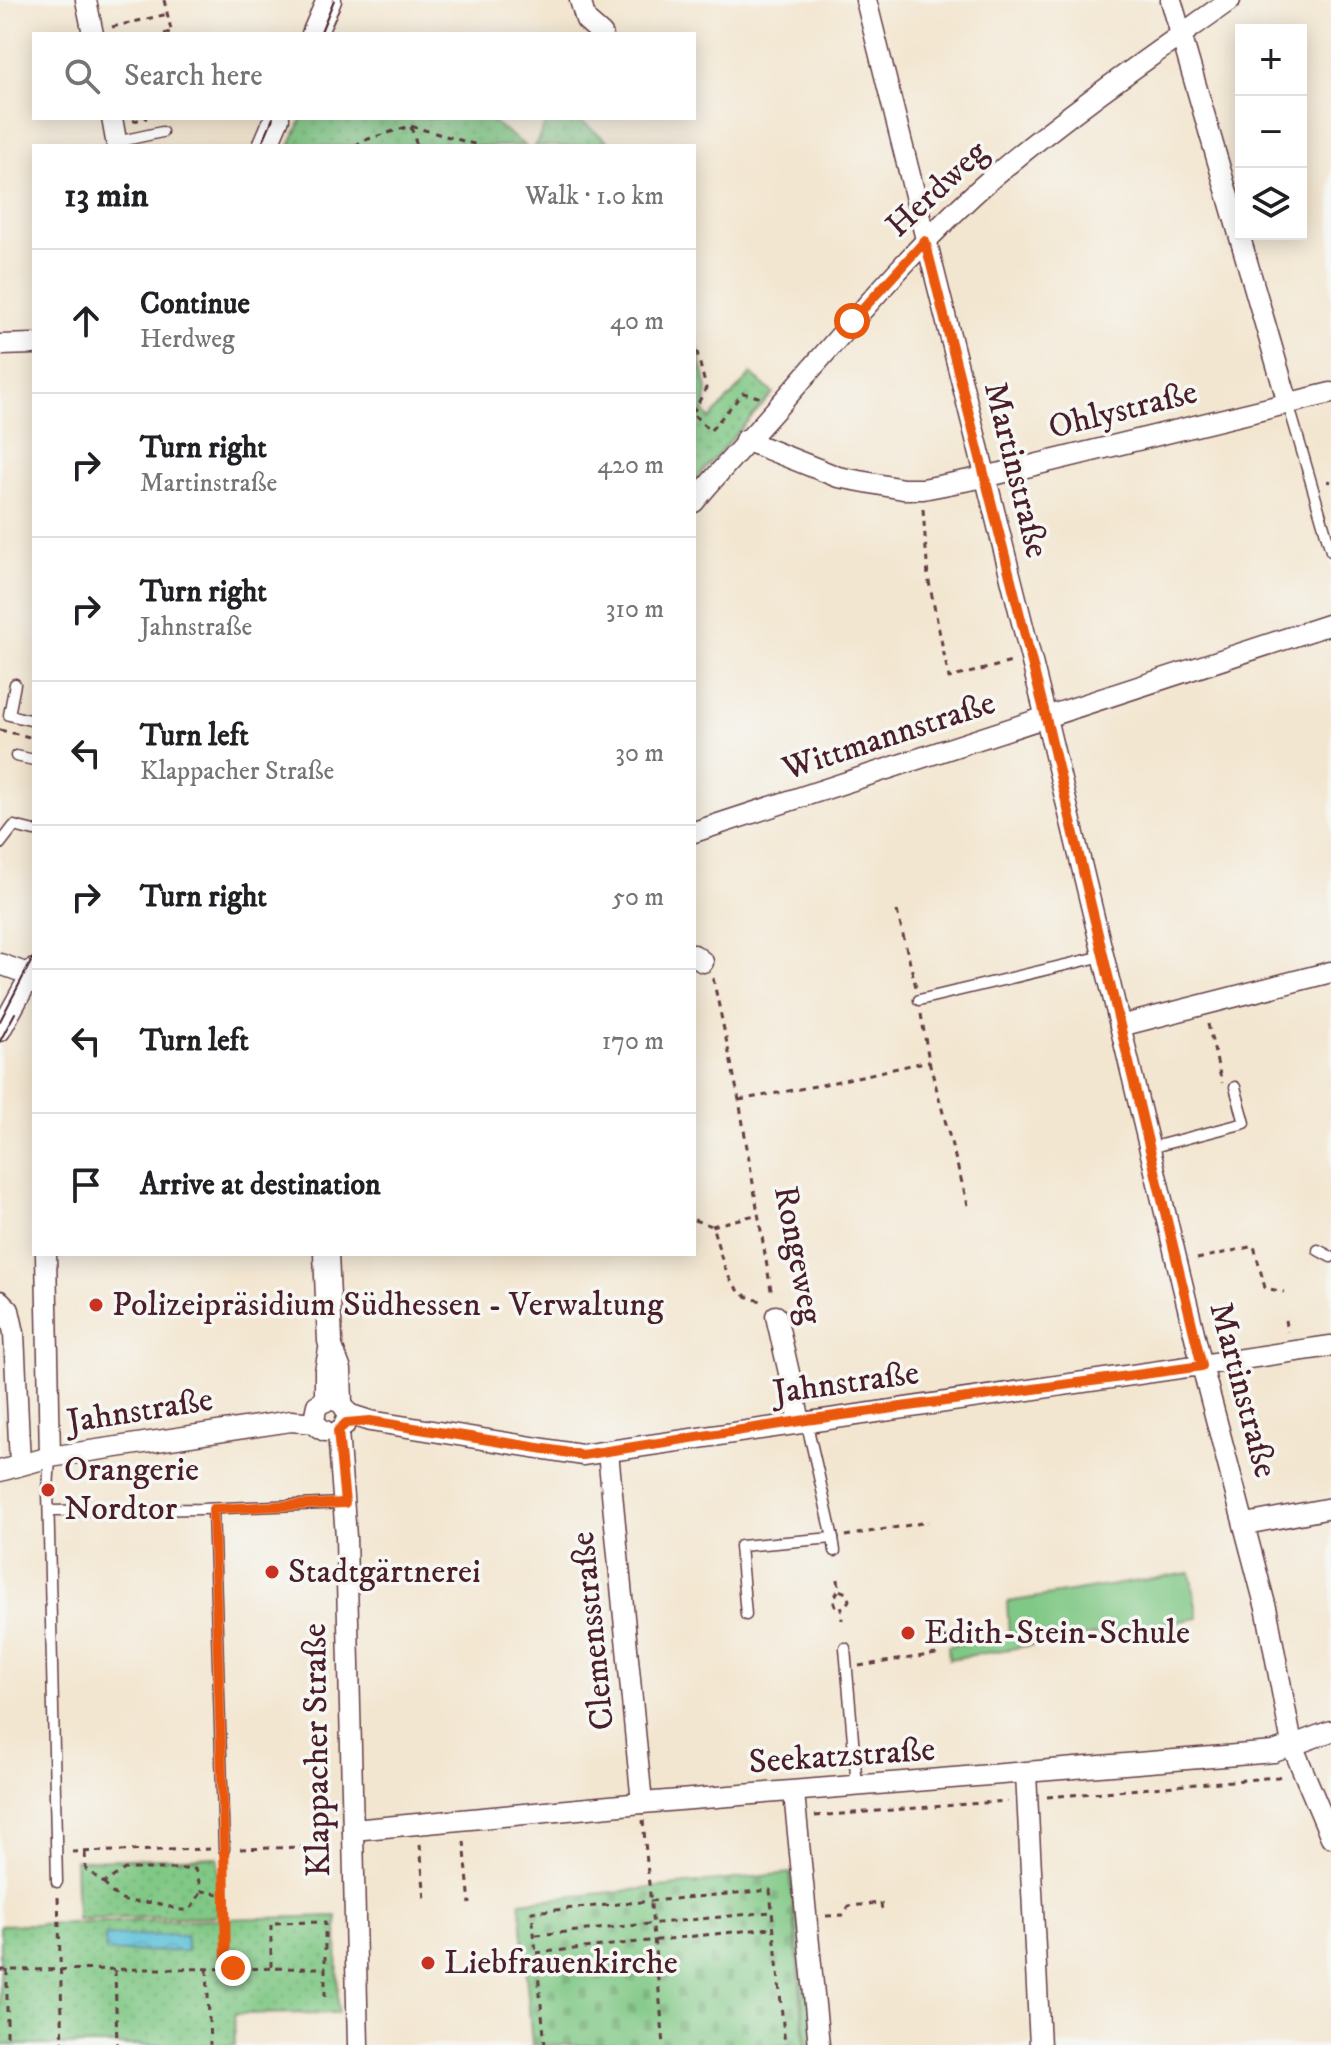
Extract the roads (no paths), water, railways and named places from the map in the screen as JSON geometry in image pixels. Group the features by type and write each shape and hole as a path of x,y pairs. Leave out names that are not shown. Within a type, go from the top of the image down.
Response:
{"street":[{"path":"86,0 93,32"},
{"path":"315,32 329,0"},
{"path":"580,0 586,20 600,32"},
{"name":"Martinstraße","path":"866,0 1046,718 1202,1366 1246,1524 1274,1640 1292,1745 1331,1837"},
{"path":"1171,0 1288,403"},
{"name":"Herdweg","path":"696,500 745,440 781,404 925,241 992,178 1062,122 1230,0"},
{"path":"112,120 117,144"},
{"path":"266,144 276,120"},
{"path":"0,345 32,344"},
{"name":"Ohlystraße","path":"745,440 838,477 903,489 923,489 985,477 1331,393"},
{"name":"Wittmannstraße","path":"696,831 1331,624"},
{"path":"0,964 32,973"},
{"path":"1120,1026 1331,972"},
{"path":"0,1031 32,975"},
{"path":"46,1256 50,1457"},
{"path":"326,1256 330,1341 341,1370 332,1417"},
{"path":"0,1301 9,1310 14,1333 20,1464"},
{"name":"Rongeweg","path":"775,1309 803,1421"},
{"name":"Jahnstraße","path":"0,1471 50,1457 332,1417 582,1455 1331,1346"},
{"name":"Klappacher Straße","path":"332,1417 342,1453 345,1503 348,1838 358,2045"},
{"name":"Clemensstraße","path":"608,1452 642,1810"},
{"path":"1246,1524 1331,1508"},
{"name":"Seekatzstraße","path":"348,1838 794,1793 1274,1752 1331,1731"},
{"path":"1026,1774 1040,2045"},
{"path":"794,1793 819,2045"}],"lane":[{"path":"117,144 162,132"},
{"path":"1288,403 1331,551"},
{"path":"15,684 9,715 32,721"},
{"path":"16,756 32,760"},
{"path":"0,844 14,826 32,830"},
{"path":"919,1000 1103,956"},
{"path":"1149,1148 1245,1123 1235,1087"},
{"path":"1318,1250 1331,1257"},
{"path":"803,1421 835,1551"},
{"path":"50,1457 57,1882"},
{"path":"49,1511 213,1509 345,1503"},
{"path":"213,1509 224,1849"},
{"path":"746,1615 740,1546 833,1538"},
{"path":"845,1648 857,1788"},
{"path":"773,1781 794,1793"}],"water":[{"path":"186,1935 187,1951 106,1952 105,1936"}],"tram line":[{"path":"321,32 334,0"},
{"path":"262,144 272,120"},
{"path":"0,1021 32,960"},
{"path":"0,1041 15,1013"}],"place":[{"name":"Polizeipräsidium Südhessen - Verwaltung","path":"96,1305"},
{"name":"Orangerie Nordtor","path":"48,1490"},
{"name":"Stadtgärtnerei","path":"272,1572"},
{"name":"Edith-Stein-Schule","path":"908,1633"},
{"name":"Liebfrauenkirche","path":"428,1963"}]}
